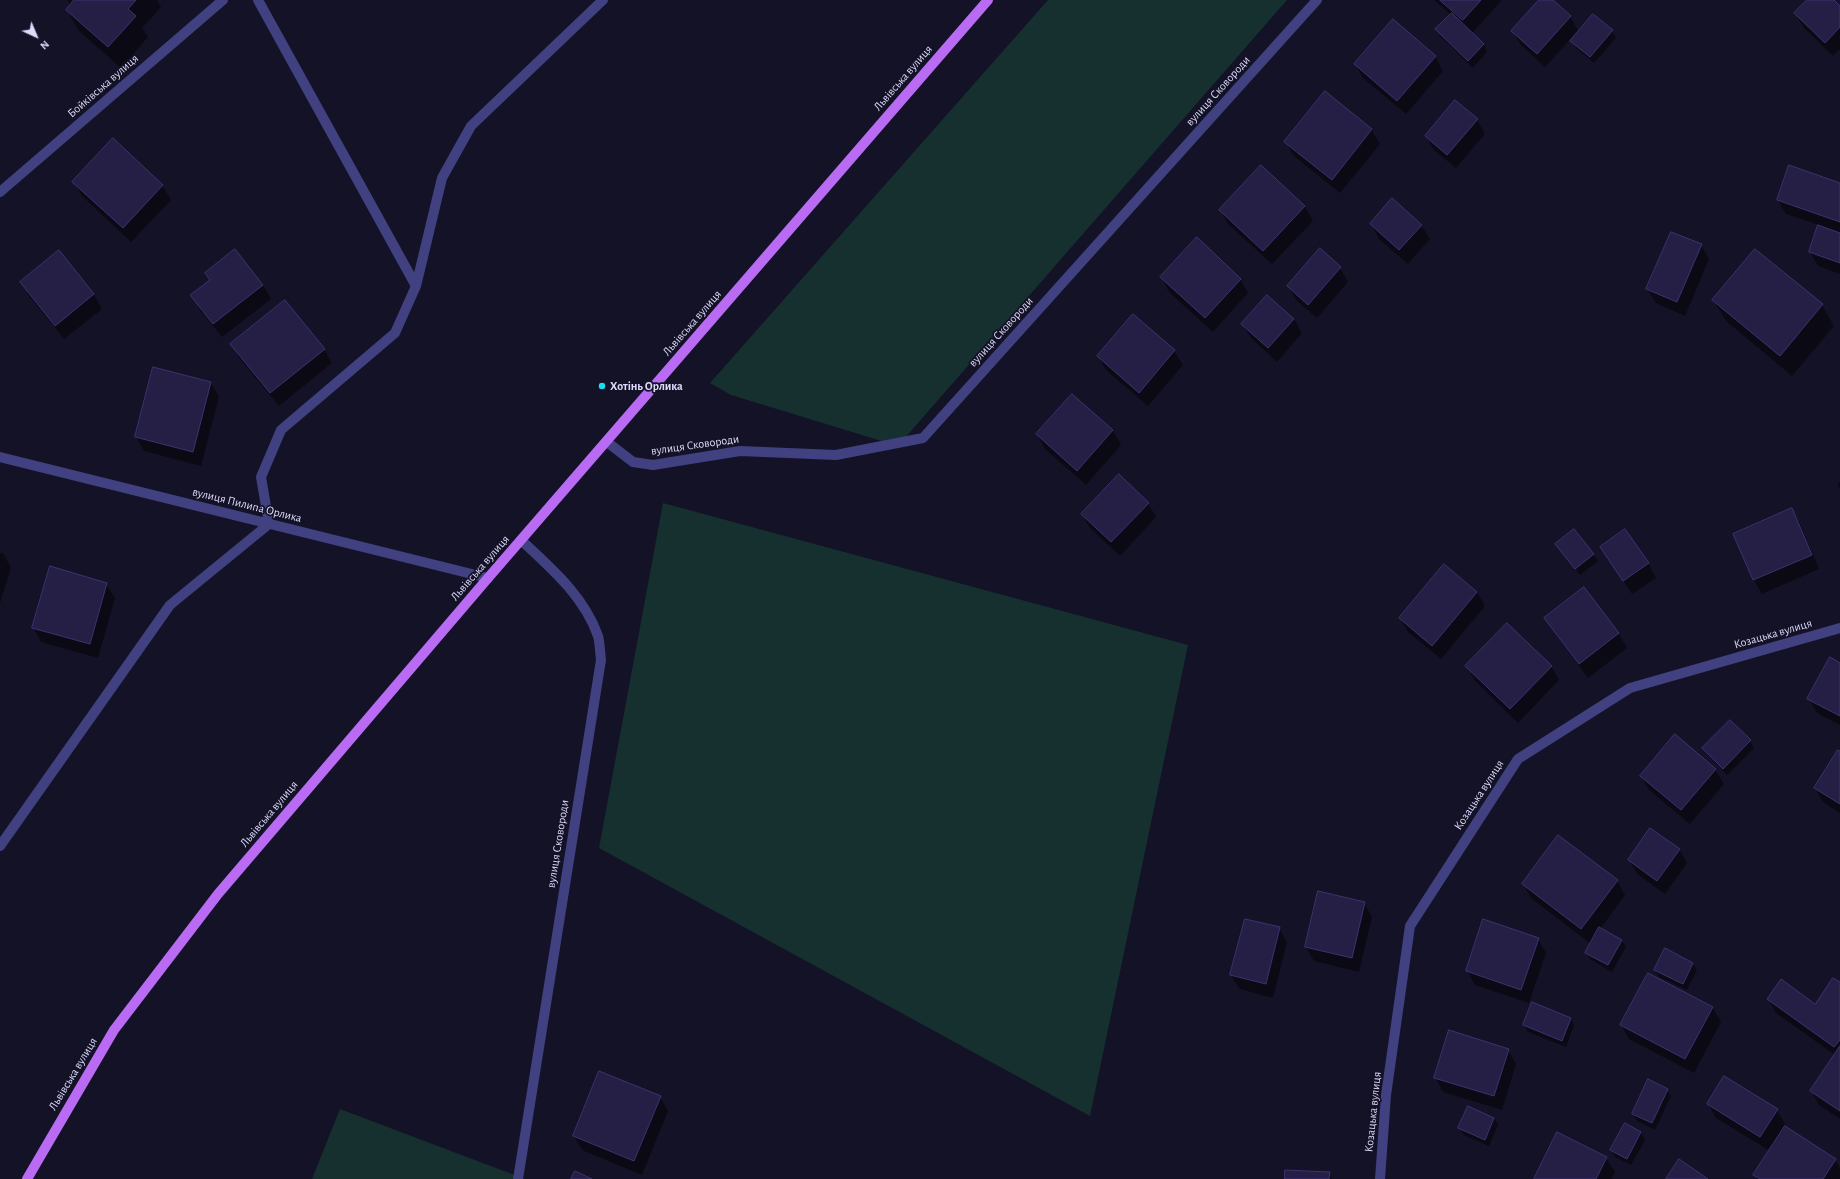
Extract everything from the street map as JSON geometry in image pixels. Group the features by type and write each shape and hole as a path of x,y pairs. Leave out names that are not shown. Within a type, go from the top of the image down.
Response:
{"main road":[{"name":"Львівська вулиця","path":"26,1179 114,1030 218,894 488,578 988,0"}],"street":[{"name":"Бойківська вулиця","path":"0,192 223,0"},
{"path":"258,0 416,286"},
{"path":"0,846 170,605 269,524 261,477 281,430 395,333 416,286 442,178 471,126 603,0"},
{"name":"вулиця Сковороди","path":"607,442 632,462 653,465 740,451 836,455 923,438 1317,0"},
{"name":"вулиця Пилипа Орлика","path":"0,457 488,578"},
{"name":"вулиця Сковороди","path":"518,1179 601,660 598,637 587,611 561,577 521,540"},
{"name":"Козацька вулиця","path":"1380,1179 1386,1095 1410,926 1518,759 1630,688 1840,628"}],"green space":[{"path":"1048,0 1287,0 898,446 731,395 710,383"},
{"path":"663,503 1188,645 1090,1116 599,848"},
{"path":"340,1109 525,1179 312,1179"}],"building":[{"path":"74,0 136,0 128,9 136,16 108,47 66,10"},
{"path":"1440,0 1481,0 1463,20"},
{"path":"1539,0 1553,0 1571,16 1537,54 1511,31"},
{"path":"1807,0 1834,0 1840,6 1840,27 1825,43 1794,13"},
{"path":"1452,13 1484,44 1468,61 1435,29"},
{"path":"1593,14 1613,30 1590,57 1570,41"},
{"path":"1393,19 1436,56 1397,101 1354,64"},
{"path":"1325,91 1372,129 1332,180 1284,142"},
{"path":"1455,100 1478,119 1447,155 1425,136"},
{"path":"113,138 163,185 123,228 72,182"},
{"path":"1261,165 1305,206 1263,251 1219,210"},
{"path":"1789,165 1840,183 1840,222 1777,200"},
{"path":"1392,198 1422,225 1399,250 1370,224"},
{"path":"1818,225 1840,233 1840,263 1809,252"},
{"path":"1671,232 1702,244 1677,302 1646,289"},
{"path":"1197,237 1241,279 1205,318 1160,277"},
{"path":"1320,248 1341,267 1308,305 1287,286"},
{"path":"235,249 263,285 213,324 190,295 210,280 205,273"},
{"path":"1755,249 1823,304 1780,356 1712,300"},
{"path":"59,250 94,294 55,326 20,282"},
{"path":"1267,295 1294,319 1268,348 1241,324"},
{"path":"285,300 325,349 270,393 230,344"},
{"path":"1133,314 1175,350 1139,393 1097,356"},
{"path":"153,367 211,382 193,452 135,437"},
{"path":"1072,394 1113,430 1077,471 1036,434"},
{"path":"1119,474 1149,503 1111,542 1081,514"},
{"path":"1792,508 1812,555 1753,580 1733,534"},
{"path":"1574,529 1594,554 1575,569 1555,544"},
{"path":"1625,529 1649,563 1623,581 1600,547"},
{"path":"1444,564 1477,592 1432,646 1399,618"},
{"path":"50,566 107,583 90,644 32,628"},
{"path":"1584,587 1619,633 1579,664 1544,618"},
{"path":"1507,623 1552,666 1510,709 1465,666"},
{"path":"1830,657 1840,663 1840,716 1807,699"},
{"path":"1730,720 1751,740 1723,769 1702,748"},
{"path":"1675,734 1716,769 1681,810 1640,776"},
{"path":"1838,750 1840,751 1840,804 1814,788"},
{"path":"1650,828 1680,849 1657,881 1628,860"},
{"path":"1558,835 1618,880 1581,929 1522,884"},
{"path":"1318,891 1365,902 1352,958 1305,947"},
{"path":"1245,919 1280,927 1266,984 1230,975"},
{"path":"1483,919 1539,938 1521,990 1466,971"},
{"path":"1599,927 1622,940 1608,965 1585,953"},
{"path":"1665,948 1693,963 1683,984 1654,970"},
{"path":"1648,973 1713,1007 1685,1059 1620,1025"},
{"path":"1833,978 1840,982 1840,1040 1834,1047 1767,999 1781,979 1815,1004"},
{"path":"1532,1002 1571,1018 1562,1041 1523,1025"},
{"path":"1449,1030 1509,1049 1494,1096 1434,1078"},
{"path":"1840,1046 1840,1111 1810,1091"},
{"path":"599,1071 661,1096 634,1161 573,1136"},
{"path":"1724,1076 1778,1109 1760,1137 1707,1104"},
{"path":"1648,1079 1668,1089 1652,1123 1632,1114"},
{"path":"1468,1106 1494,1118 1485,1140 1458,1128"},
{"path":"1625,1123 1641,1132 1627,1159 1610,1150"},
{"path":"1785,1126 1836,1159 1823,1179 1760,1179 1753,1175"},
{"path":"1557,1132 1607,1157 1596,1179 1534,1179"},
{"path":"1679,1159 1708,1179 1666,1179"},
{"path":"1285,1170 1330,1172 1329,1179 1285,1179"},
{"path":"575,1171 592,1179 571,1179"}],"place":[{"name":"Хотінь Орлика","path":"602,386"}]}
